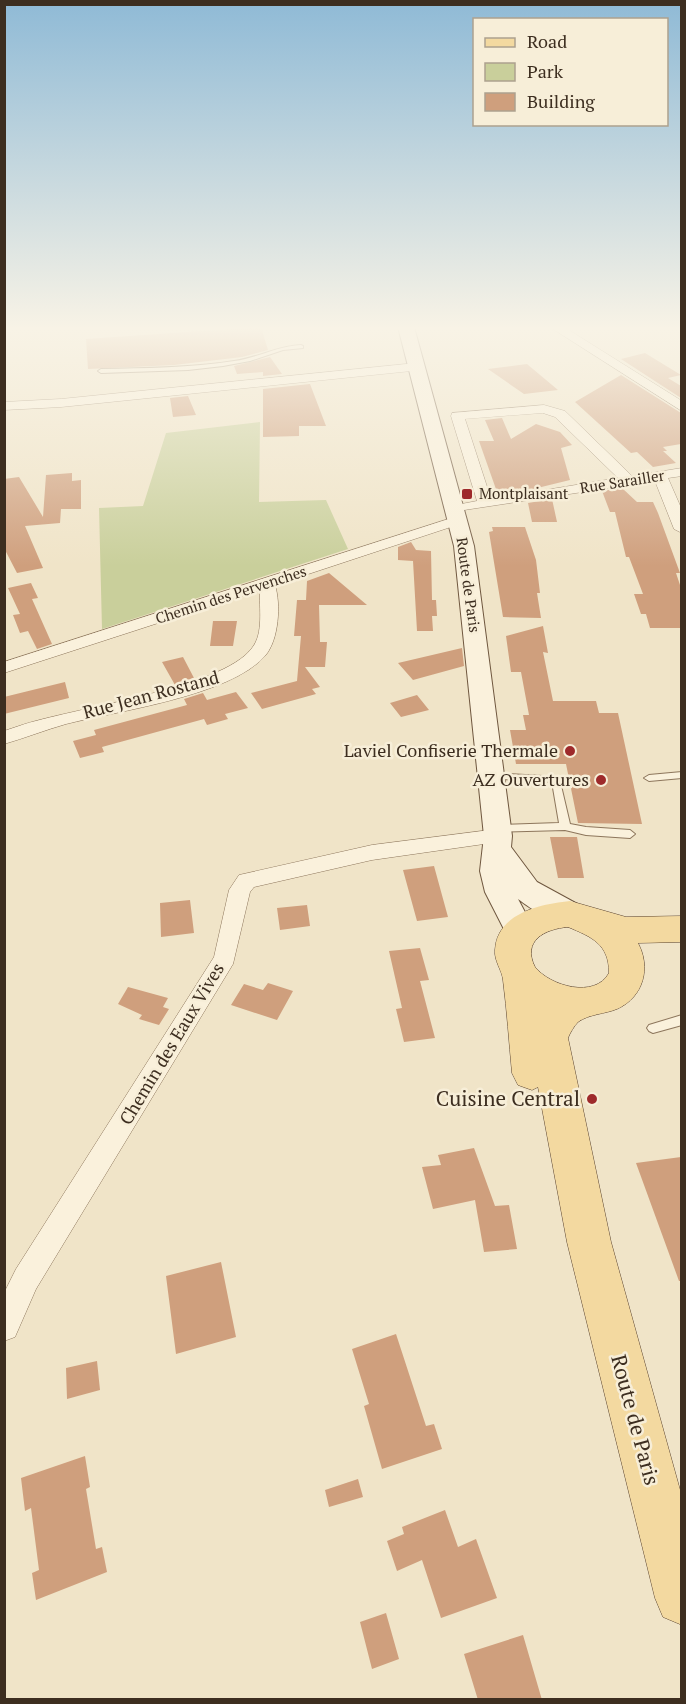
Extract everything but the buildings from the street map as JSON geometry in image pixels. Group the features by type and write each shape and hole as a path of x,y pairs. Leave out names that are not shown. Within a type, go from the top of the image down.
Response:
{"main road":[{"name":"Route de Paris","path":"428,407 465,546 498,838 494,871 500,892 520,931"},
{"name":"Route de Paris","path":"498,838 520,885 536,898 582,917"},
{"path":"681,929 626,930 582,917 550,915 533,921 520,931 513,945 513,961 521,977 534,989 550,998 569,1002 588,1002 606,997 620,987 628,973 660,946 681,940"},
{"path":"582,917 615,934 624,946 629,960 628,973"},
{"name":"Route de Paris","path":"521,977 531,1068 555,1151 589,1242"},
{"name":"Route de Paris","path":"588,1002 564,1012 548,1036 589,1242 681,1598"}],"street":[{"path":"485,504 457,416 544,409 560,414 629,481"},
{"name":"Rue Sarailler","path":"457,515 485,504 681,472"},
{"path":"660,476 681,529"},
{"name":"Chemin des Pervenches","path":"4,668 266,584 457,515"},
{"name":"Rue Jean Rostand","path":"4,738 45,724 208,683 236,670 258,652 267,636 268,587 266,584"},
{"name":"Chemin des Eaux Vives","path":"4,1326 26,1279 164,1060 225,958 240,890 247,881 326,860 456,839 498,838"}],"lane":[{"path":"649,778 681,775"},
{"path":"491,776 556,779 565,826"},
{"path":"498,838 565,826 586,831 630,834"},
{"path":"653,1028 681,1020"}],"green space":[{"path":"260,422 259,502 326,500 348,549 102,629 99,508 143,506 166,433"}],"place":[{"name":"Montplaisant","path":"467,494"},
{"name":"Laviel Confiserie Thermale","path":"570,751"},
{"name":"AZ Ouvertures","path":"601,780"},
{"name":"Cuisine Central","path":"592,1099"}]}
